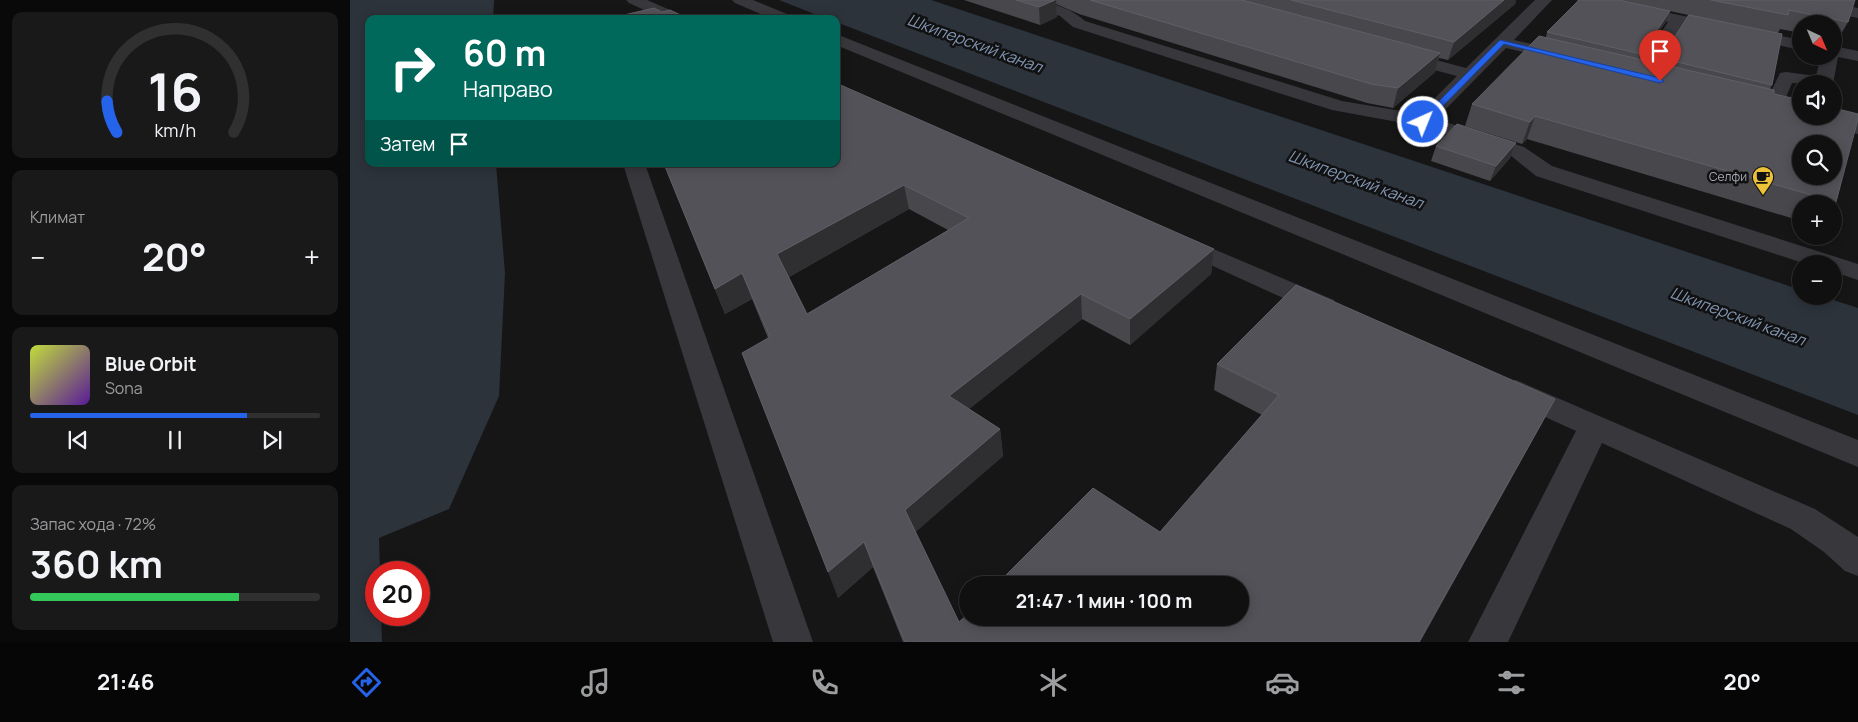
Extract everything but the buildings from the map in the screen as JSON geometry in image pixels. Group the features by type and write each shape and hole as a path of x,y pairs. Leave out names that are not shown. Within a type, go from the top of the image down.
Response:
{"lane":[{"path":"634,0 662,15"},
{"path":"740,0 776,15"},
{"path":"1022,0 1066,13 1079,24 1339,106 1423,122 1517,151 1544,171 1848,268"},
{"path":"1423,122 1544,0"},
{"path":"1584,0 1792,43"},
{"path":"1789,0 1858,13"},
{"path":"1641,76 1678,19"},
{"path":"840,41 1858,454"},
{"path":"1502,42 1586,62"},
{"path":"1383,50 1470,74"},
{"path":"1842,53 1858,56"},
{"path":"1773,108 1786,77 1824,83 1828,65"},
{"path":"1623,71 1660,81"},
{"path":"1754,104 1792,113"},
{"path":"1842,124 1858,128"},
{"path":"635,167 793,642"},
{"path":"1156,231 1347,316"},
{"path":"1493,381 1803,520 1837,541 1858,560"},
{"path":"1488,642 1594,426"}],"water":[{"path":"350,0 494,0 493,15 365,15 365,167 496,167 505,273 499,396 449,509 379,538 380,561 365,561 365,626 381,626 382,642 350,642"},
{"name":"Шкиперский канал","path":"779,0 931,0 1792,287 1792,305 1842,305 1842,303 1858,308 1858,415 840,24 840,15 817,15"}],"place":[{"name":"Селфи","path":"1763,196"}],"route":[{"path":"1423,122 1502,42 1660,81"}]}
